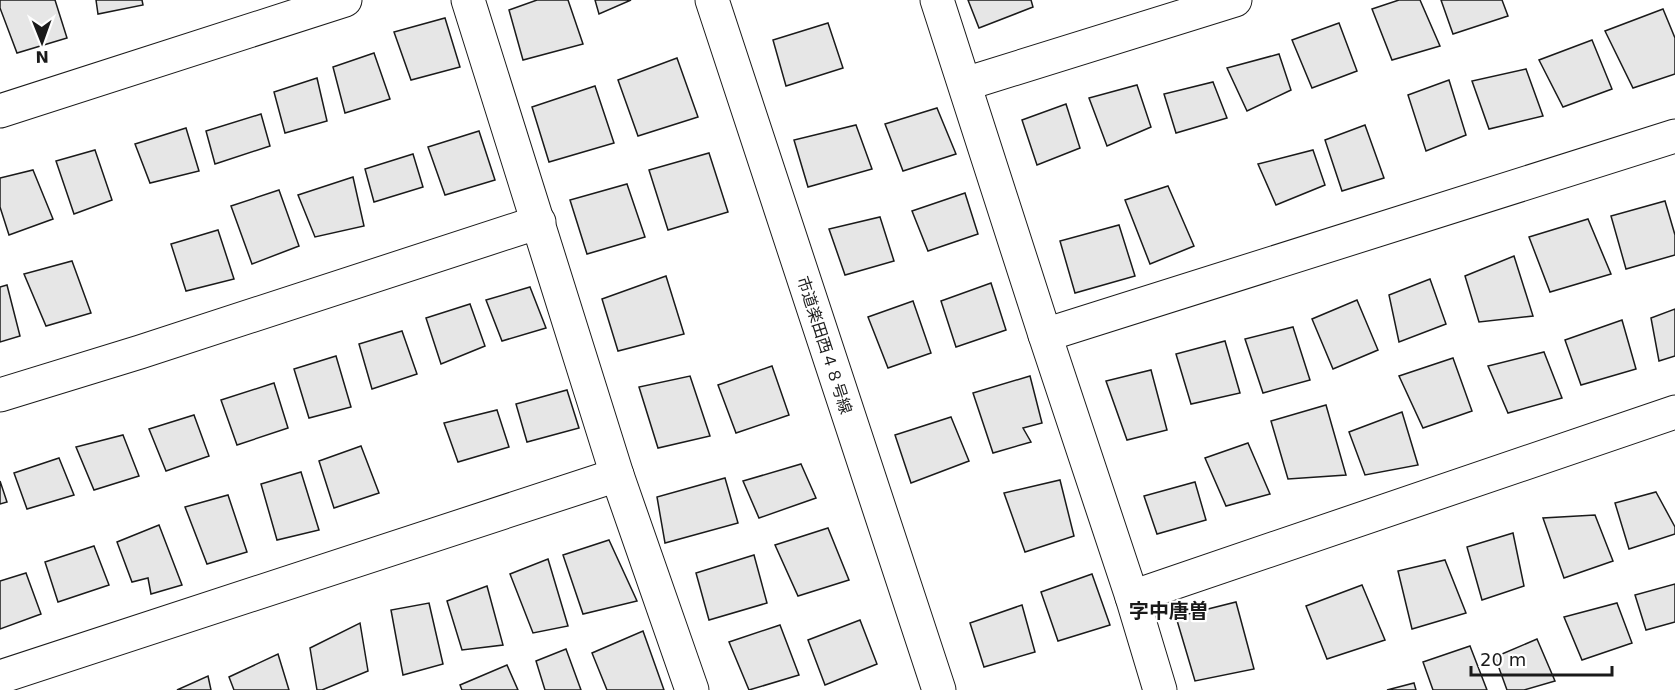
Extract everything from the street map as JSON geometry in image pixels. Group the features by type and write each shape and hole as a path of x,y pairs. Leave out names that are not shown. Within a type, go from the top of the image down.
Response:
{"street":[{"path":"0,111 345,0"},
{"path":"468,0 617,475 692,690"},
{"name":"市道楽田西４８号線","path":"712,0 939,690"},
{"path":"937,0 1132,597 1160,690"},
{"path":"965,84 1235,0"},
{"path":"1045,335 1675,136"},
{"path":"0,395 140,352 539,222"},
{"path":"1132,597 1675,412"},
{"path":"0,677 617,475"}],"building":[{"path":"0,0 55,0 67,38 17,53 0,8"},
{"path":"96,0 142,0 143,5 98,14"},
{"path":"537,0 568,0 583,44 523,60 509,10"},
{"path":"595,0 631,0 599,14"},
{"path":"968,0 1031,0 1033,7 979,28"},
{"path":"1399,0 1420,0 1440,46 1392,60 1372,9"},
{"path":"1441,0 1502,0 1508,16 1453,34"},
{"path":"1663,9 1675,38 1675,74 1633,88 1605,31"},
{"path":"445,18 460,67 411,80 394,32"},
{"path":"828,23 843,68 786,86 773,40"},
{"path":"1339,23 1357,71 1312,88 1292,40"},
{"path":"1592,40 1612,89 1563,107 1539,60"},
{"path":"374,53 390,99 345,113 333,67"},
{"path":"1279,54 1291,90 1247,111 1227,68"},
{"path":"677,58 698,117 638,136 618,80"},
{"path":"1526,69 1543,116 1489,129 1472,81"},
{"path":"317,78 327,121 285,133 274,92"},
{"path":"1449,80 1466,135 1426,151 1408,95"},
{"path":"1213,82 1227,118 1176,133 1164,94"},
{"path":"1137,85 1151,127 1107,146 1089,98"},
{"path":"595,86 614,143 549,162 532,107"},
{"path":"1066,104 1080,148 1037,165 1022,120"},
{"path":"937,108 956,154 903,171 885,124"},
{"path":"261,114 270,146 215,164 206,131"},
{"path":"856,125 872,169 808,187 794,140"},
{"path":"1365,125 1384,178 1342,191 1325,140"},
{"path":"186,128 199,171 150,183 135,144"},
{"path":"479,131 495,180 445,195 428,147"},
{"path":"95,150 112,200 74,214 56,161"},
{"path":"1313,150 1325,185 1276,205 1258,164"},
{"path":"709,153 728,212 668,230 649,170"},
{"path":"413,154 423,187 374,202 365,169"},
{"path":"33,170 53,219 9,235 0,207 0,178"},
{"path":"353,177 364,226 315,237 298,195"},
{"path":"627,184 645,237 587,254 570,200"},
{"path":"1168,186 1194,246 1150,264 1125,200"},
{"path":"279,190 299,246 252,264 231,206"},
{"path":"965,193 978,234 928,251 912,211"},
{"path":"1665,201 1675,235 1675,255 1626,269 1611,216"},
{"path":"880,217 894,261 845,275 829,229"},
{"path":"1588,219 1611,274 1550,292 1529,237"},
{"path":"1119,225 1135,276 1075,293 1060,241"},
{"path":"218,230 234,279 186,291 171,244"},
{"path":"1514,256 1533,316 1479,322 1465,276"},
{"path":"72,261 91,313 46,326 24,274"},
{"path":"666,276 684,334 618,351 602,299"},
{"path":"1430,279 1446,324 1399,342 1389,295"},
{"path":"991,283 1006,330 956,347 941,301"},
{"path":"7,285 20,336 0,342 0,287"},
{"path":"530,287 546,328 502,341 486,300"},
{"path":"1357,300 1378,350 1333,369 1312,319"},
{"path":"913,301 931,353 888,368 868,317"},
{"path":"470,304 485,346 441,364 426,318"},
{"path":"1675,309 1675,356 1659,361 1651,318"},
{"path":"1622,320 1636,369 1581,385 1565,340"},
{"path":"1293,327 1310,380 1263,393 1245,339"},
{"path":"402,331 417,374 372,389 359,344"},
{"path":"1225,341 1240,393 1191,404 1176,354"},
{"path":"1544,352 1562,398 1508,413 1488,366"},
{"path":"336,356 351,407 309,418 294,369"},
{"path":"1453,358 1472,411 1423,428 1399,376"},
{"path":"772,366 789,415 736,433 718,385"},
{"path":"1151,370 1167,430 1127,440 1106,381"},
{"path":"690,376 710,436 658,448 639,387"},
{"path":"1030,376 1042,423 1023,428 1031,442 993,453 973,393"},
{"path":"274,383 288,428 237,445 221,400"},
{"path":"567,390 579,428 527,442 516,404"},
{"path":"1326,405 1346,475 1288,479 1271,421"},
{"path":"497,410 509,447 458,462 444,423"},
{"path":"1402,412 1418,465 1365,475 1349,432"},
{"path":"194,415 209,456 166,471 149,429"},
{"path":"951,417 969,461 911,483 895,435"},
{"path":"123,435 139,476 94,490 76,447"},
{"path":"1248,443 1270,494 1226,506 1205,458"},
{"path":"361,446 379,493 334,508 319,461"},
{"path":"59,458 74,495 27,509 14,473"},
{"path":"801,464 816,498 759,518 743,481"},
{"path":"301,472 319,530 277,540 261,484"},
{"path":"725,478 738,523 665,543 657,497"},
{"path":"1060,480 1074,536 1025,552 1004,493"},
{"path":"0,481 7,502 0,504"},
{"path":"1195,482 1206,520 1157,534 1144,496"},
{"path":"1656,492 1675,527 1675,534 1629,549 1615,503"},
{"path":"228,495 247,552 207,564 185,507"},
{"path":"1595,515 1613,561 1564,578 1543,518"},
{"path":"159,525 182,585 151,594 148,578 132,582 117,542"},
{"path":"828,528 849,580 798,596 775,545"},
{"path":"1513,533 1524,586 1482,600 1467,547"},
{"path":"609,540 637,601 583,614 563,555"},
{"path":"94,546 109,585 58,602 45,562"},
{"path":"754,555 767,603 709,620 696,573"},
{"path":"548,559 568,626 533,633 510,574"},
{"path":"1445,560 1466,613 1412,629 1398,571"},
{"path":"26,573 41,614 0,629 0,581"},
{"path":"1092,574 1110,625 1058,641 1041,592"},
{"path":"1675,584 1675,622 1646,630 1635,595"},
{"path":"1362,585 1385,640 1327,659 1306,606"},
{"path":"487,586 503,645 462,650 447,601"},
{"path":"1236,602 1254,669 1195,681 1176,617"},
{"path":"429,603 443,664 403,675 391,610"},
{"path":"1617,603 1632,643 1582,660 1564,617"},
{"path":"1022,605 1035,652 984,667 970,623"},
{"path":"860,620 877,664 825,685 808,640"},
{"path":"360,623 368,671 317,690 310,648"},
{"path":"780,625 799,675 749,690 729,642"},
{"path":"643,631 664,690 607,690 592,653"},
{"path":"1537,639 1555,681 1524,690 1507,690 1495,657"},
{"path":"1470,646 1487,690 1433,690 1423,662"},
{"path":"566,649 581,690 545,690 536,661"},
{"path":"278,654 289,690 234,690 229,677"},
{"path":"507,665 518,690 462,690 460,685"},
{"path":"208,676 211,690 177,690"},
{"path":"1414,683 1416,690 1387,690"}],"district":[{"name":"字中唐曽","path":"1169,611"}]}
